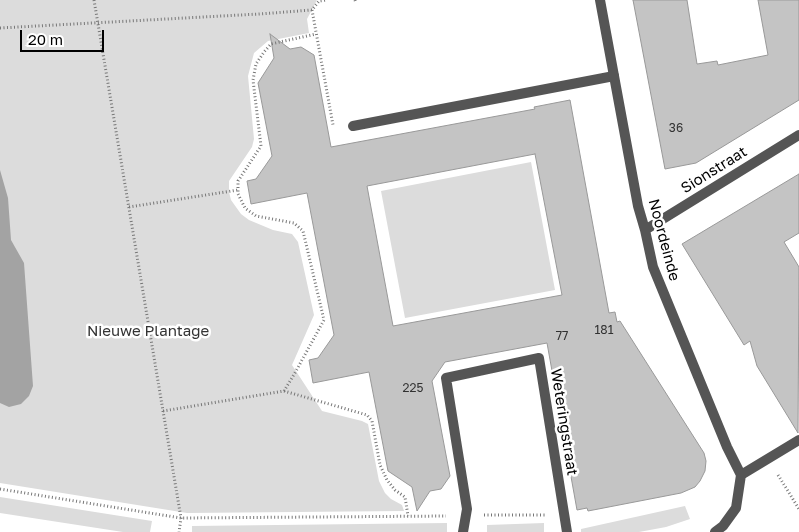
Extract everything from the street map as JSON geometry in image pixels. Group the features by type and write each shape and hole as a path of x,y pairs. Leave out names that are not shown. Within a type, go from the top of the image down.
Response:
{"street":[{"name":"Noordeinde","path":"600,0 638,206 653,267 727,447 741,475"},
{"path":"353,126 614,76"},
{"name":"Sionstraat","path":"645,230 799,135"},
{"name":"Weteringstraat","path":"463,532 467,509 446,378 539,358 567,532"},
{"path":"715,532 723,526 736,508 741,475 799,440"}],"path":[{"path":"94,0 181,518 179,532"},
{"path":"0,28 312,10 319,2 327,0"},
{"path":"312,10 334,129 353,126"},
{"path":"284,391 324,320 303,230 294,223 256,216 245,208 238,194 238,181 261,146 253,80 256,64 271,44 316,34"},
{"path":"129,207 238,190"},
{"path":"163,411 284,391 367,415 372,421 380,465 387,480 395,490 405,497 408,516"},
{"path":"768,459 799,508"},
{"path":"0,489 181,518 564,514"}],"green space":[{"name":"Nieuwe Plantage","path":"0,0 317,0 307,19 309,33 268,41 254,53 248,76 254,139 252,147 229,181 229,192 231,200 241,214 249,220 273,230 292,234 298,242 314,315 292,365 322,411 368,424 379,481 385,493 402,505 404,511 187,513 0,483"},
{"path":"531,162 555,290 405,318 381,191"},
{"path":"0,497 152,521 150,532 123,532 0,513"},
{"path":"685,506 690,519 666,527 639,532 581,532 581,529"},
{"path":"447,523 447,532 192,532 192,526"},
{"path":"544,523 544,532 487,532 487,525"}],"shaded area":[{"path":"0,170 8,198 11,240 24,263 33,386 29,396 21,404 9,407 0,403"}],"building":[{"path":"633,0 687,0 697,64 717,61 718,65 768,55 758,0 799,0 799,100 696,163 665,169"},
{"path":"270,34 290,49 301,47 314,55 331,147 535,109 534,107 570,100 609,313 615,312 617,322 620,321 704,453 706,461 705,471 695,487 681,493 588,511 587,508 577,510 547,343 445,362 432,381 450,476 441,489 430,491 417,511 412,487 388,471 369,372 313,383 309,360 318,358 334,335 307,193 251,204 247,181 256,179 272,156 258,83 274,58","holes":["535,154 562,295 393,326 367,186"]},
{"path":"799,174 799,233 784,242 799,267 798,433 757,366 750,341 744,345 682,244"}]}
